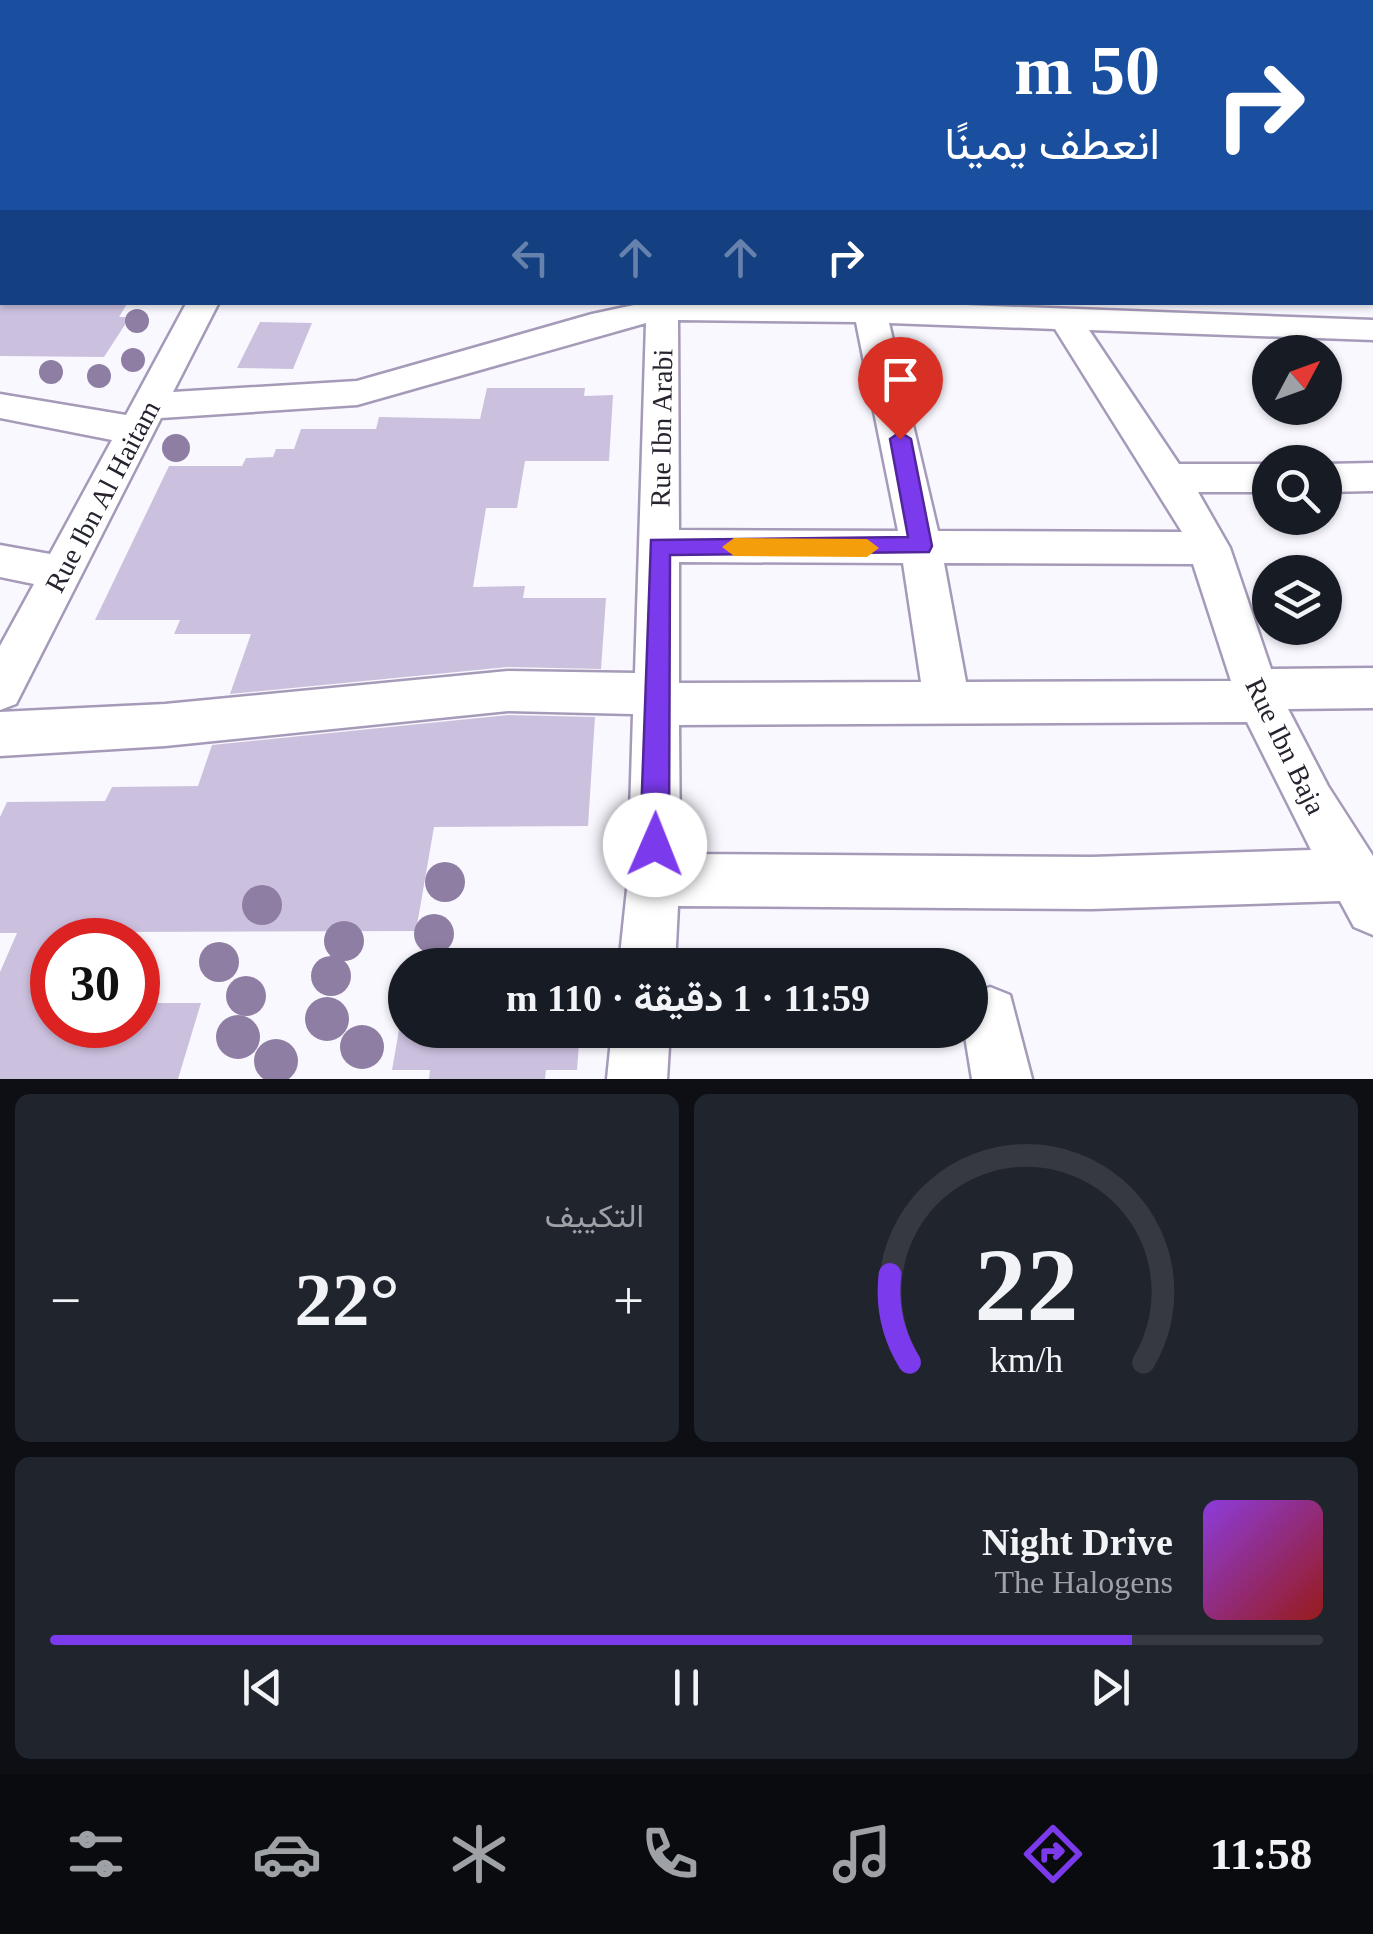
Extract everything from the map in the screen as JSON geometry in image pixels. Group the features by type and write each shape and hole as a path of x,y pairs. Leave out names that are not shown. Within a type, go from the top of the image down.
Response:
{"street":[{"name":"Rue Ibn Al Haitam","path":"0,690 201,305"},
{"path":"0,406 96,426 143,417 356,393 603,321 662,310 850,309 1373,330"},
{"path":"850,309 921,546 947,702"},
{"name":"Rue Ibn Arabi","path":"648,948 658,699 662,310"},
{"name":"Rue Ibn Baja","path":"1065,319 1172,478 1210,548 1258,695 1311,803 1364,892"},
{"path":"1342,478 1373,477"},
{"path":"1172,478 1252,478"},
{"path":"659,546 1210,548"},
{"path":"0,561 62,572"},
{"path":"0,734 220,720 508,691 658,699 947,702 1258,695 1373,688"},
{"path":"654,880 1075,884 1364,892"},
{"path":"990,1015 1002,1079"},
{"path":"637,1079 640,1048"}],"building":[{"path":"0,305 126,305 119,317 130,317 104,357 0,356"},
{"path":"260,322 312,323 293,369 237,368"},
{"path":"487,388 585,388 584,396 613,395 609,461 525,461 517,508 486,508 473,587 525,586 523,598 606,598 601,669 508,667 230,694 251,634 174,634 180,620 95,620 169,466 242,466 246,458 273,457 276,449 294,449 301,429 376,429 379,417 480,419"},
{"path":"508,715 595,717 588,826 434,827 416,931 160,932 160,918 30,918 30,1048 160,1048 160,1003 201,1003 178,1079 0,1079 0,972 17,933 0,933 0,817 7,802 105,801 112,787 198,786 212,745"},
{"path":"396,1048 579,1048 577,1070 546,1070 545,1079 429,1079 430,1070 392,1070"}],"slow traffic":[{"path":"734,547 867,548"}],"route":[{"path":"655,845 659,546 921,546 900,439"}]}
